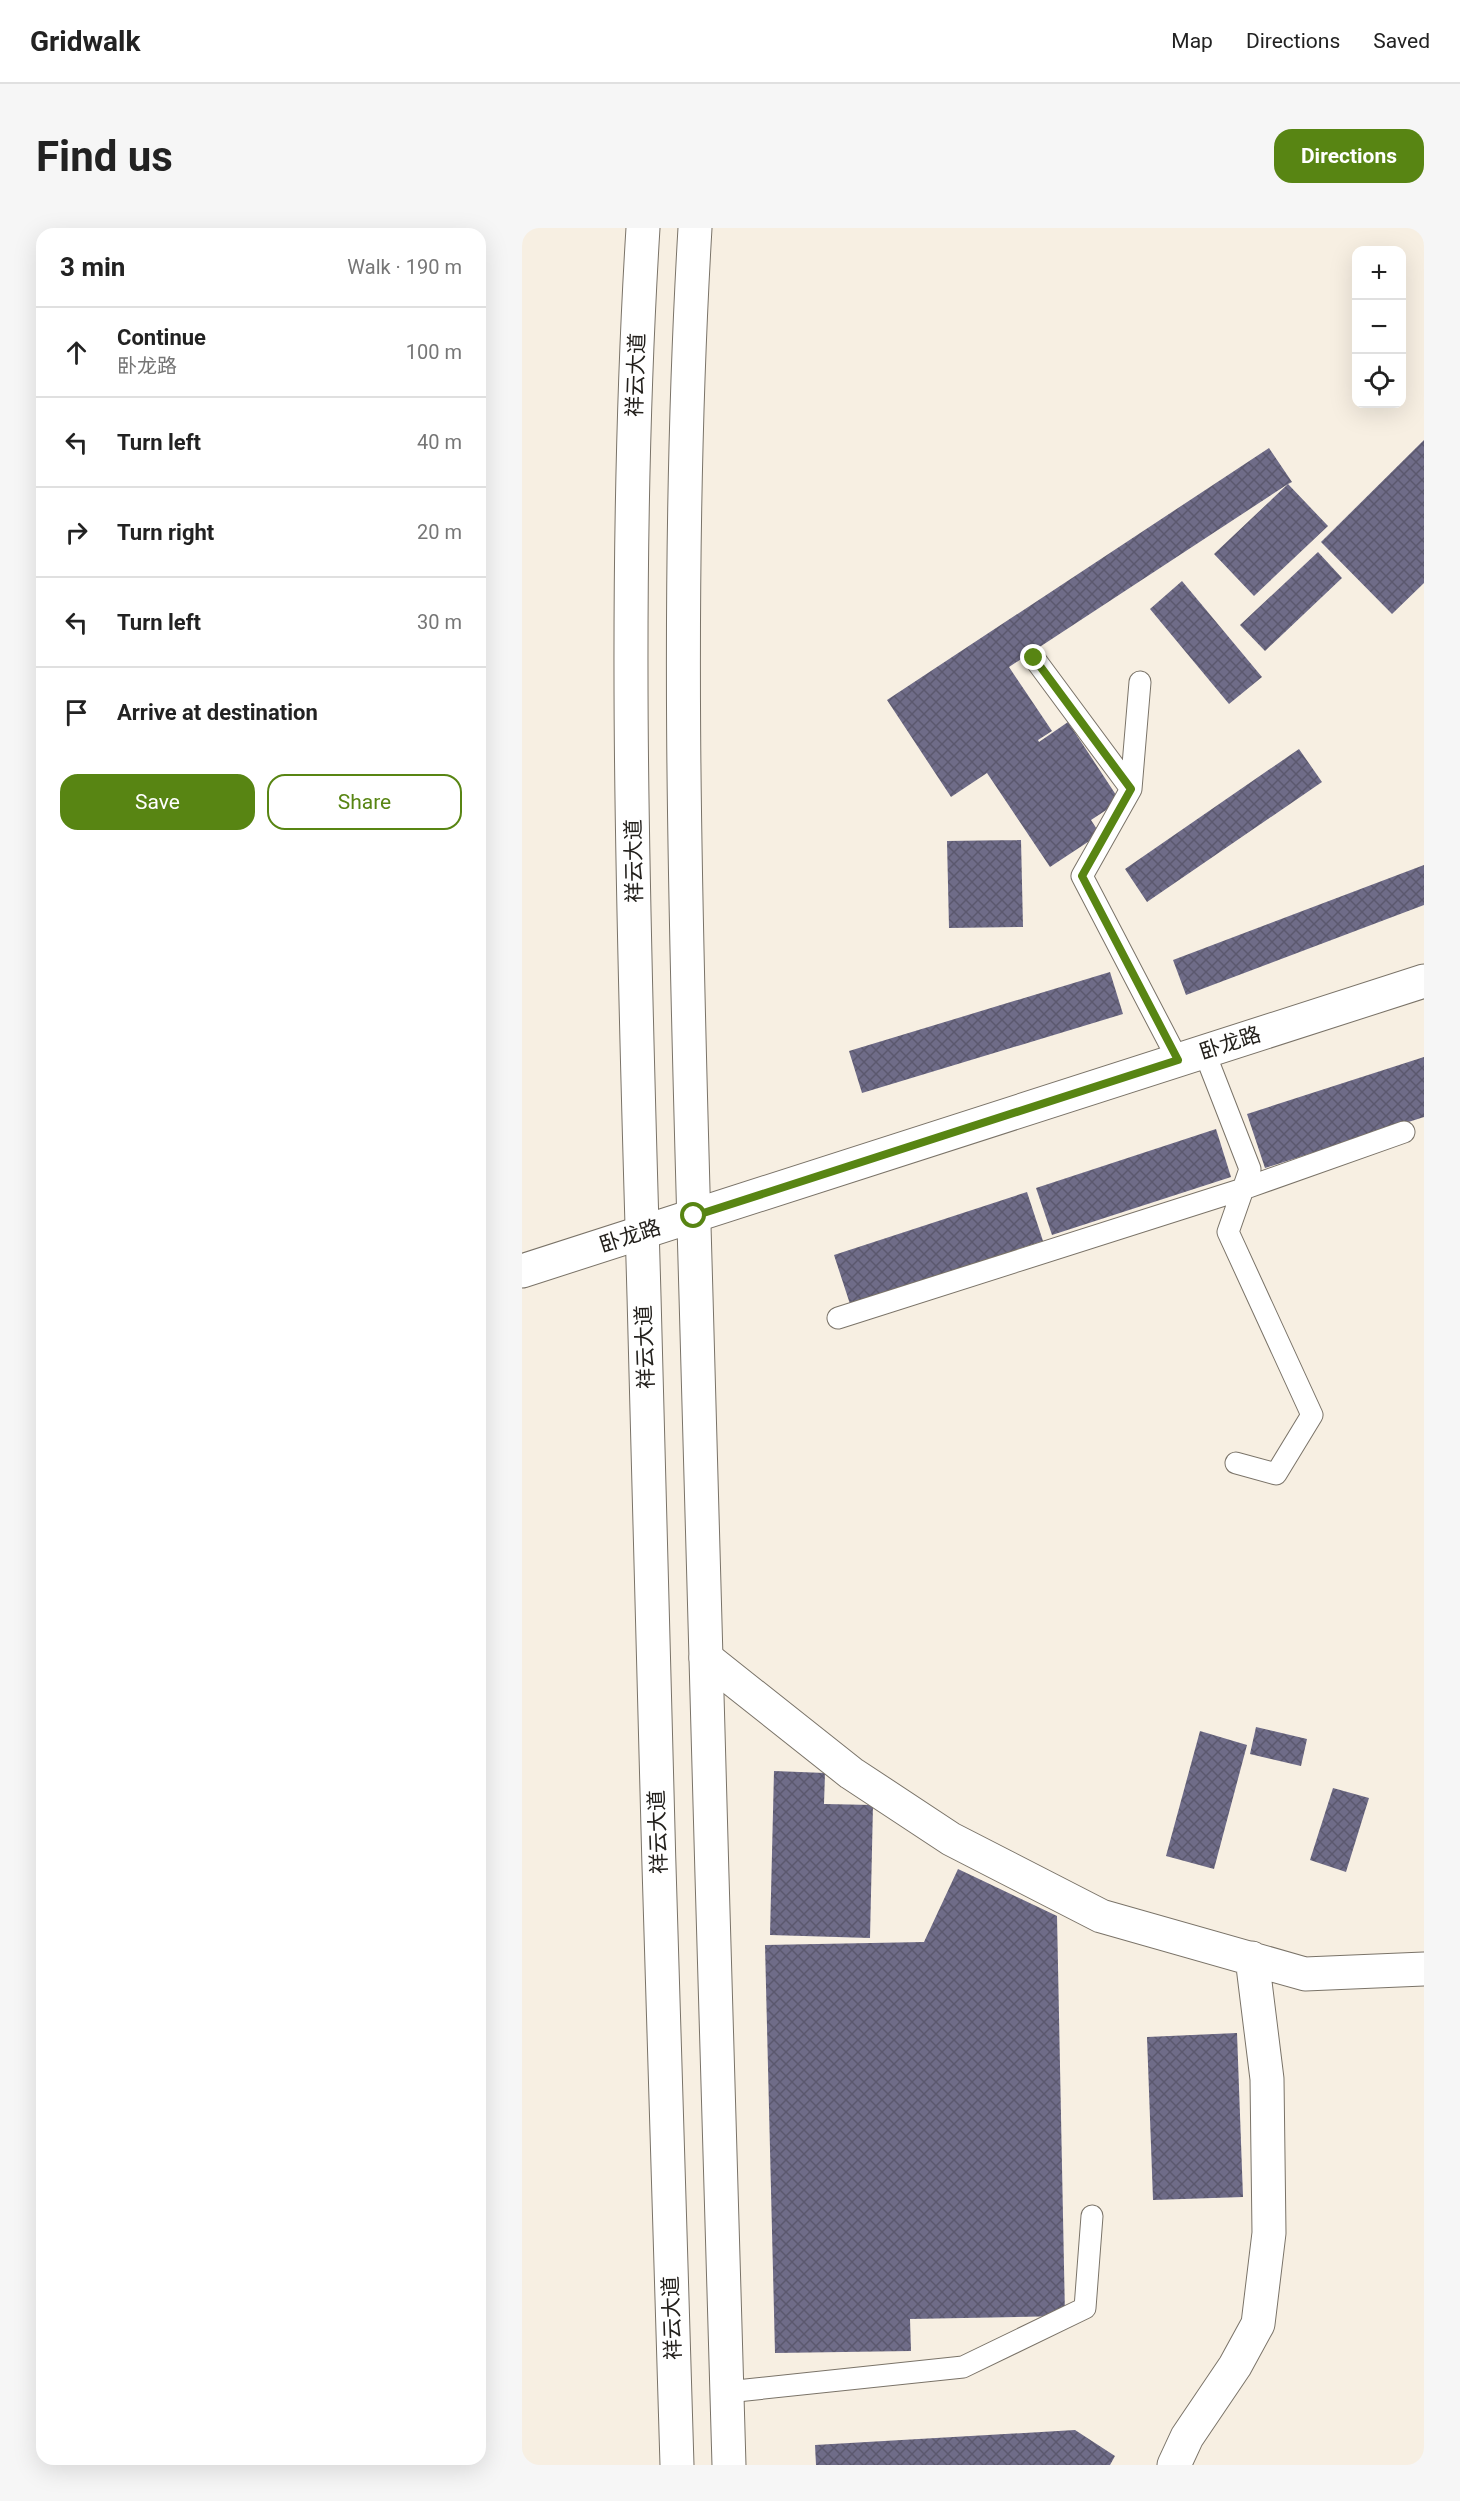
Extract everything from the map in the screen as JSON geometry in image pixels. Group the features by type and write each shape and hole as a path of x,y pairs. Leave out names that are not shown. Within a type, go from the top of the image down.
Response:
{"main road":[{"name":"祥云大道","path":"643,228 634,438 631,608 634,937 677,2465"},
{"path":"695,228 687,428 684,608 686,937 729,2465"},
{"name":"卧龙路","path":"522,1271 1424,981"},
{"path":"706,1658 851,1773 951,1839 1101,1916 1305,1974 1424,1969"},
{"path":"1174,2465 1187,2437 1235,2366 1258,2324 1269,2233 1267,2079 1252,1958"}],"lane":[{"path":"1034,658 1131,789"},
{"path":"1140,682 1131,789 1082,876 1191,1056 1250,1169 1228,1232 1312,1415 1276,1474 1236,1463"},
{"path":"838,1318 1243,1188 1404,1132"},
{"path":"727,2392 963,2367 1085,2308 1092,2216"}],"building":[{"path":"1424,440 1424,583 1392,614 1321,542"},
{"path":"1269,448 1292,482 1009,667 1052,731 1038,740 1039,742 1068,722 1120,801 1091,820 1100,834 1050,867 987,773 951,797 887,700"},
{"path":"1288,484 1328,526 1254,596 1214,554"},
{"path":"1318,552 1342,578 1265,651 1240,625"},
{"path":"1182,581 1262,677 1229,704 1150,609"},
{"path":"1299,749 1322,782 1147,902 1125,869"},
{"path":"1021,840 1023,927 949,928 947,841"},
{"path":"1424,865 1424,905 1186,995 1173,960"},
{"path":"1110,972 1123,1014 862,1093 849,1051"},
{"path":"1424,1057 1424,1117 1265,1168 1247,1114"},
{"path":"1216,1129 1231,1177 1052,1235 1036,1188"},
{"path":"1027,1192 1043,1241 850,1304 834,1255"},
{"path":"1256,1727 1307,1739 1301,1766 1250,1754"},
{"path":"1200,1731 1247,1745 1214,1869 1166,1856"},
{"path":"774,1771 825,1773 824,1804 873,1805 870,1938 770,1935"},
{"path":"1333,1788 1369,1798 1346,1872 1310,1860"},
{"path":"958,1869 1057,1916 1065,2316 910,2319 911,2351 775,2353 765,1945 924,1942"},
{"path":"1237,2033 1243,2197 1153,2200 1147,2037"},
{"path":"1075,2430 1115,2456 1110,2465 816,2465 815,2445"}],"route":[{"path":"694,1216 1178,1060 1082,876 1131,789 1034,658"}]}
